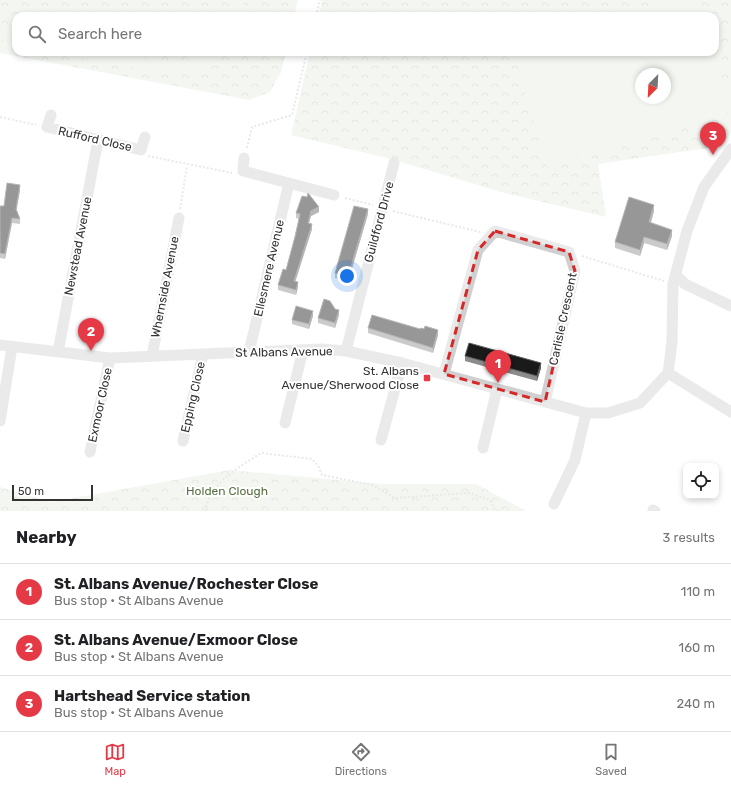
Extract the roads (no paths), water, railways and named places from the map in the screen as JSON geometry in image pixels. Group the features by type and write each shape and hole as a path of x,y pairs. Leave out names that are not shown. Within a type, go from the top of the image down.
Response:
{"street":[{"name":"Rufford Close","path":"51,115 47,127 98,140 141,150 145,137"},
{"name":"Newstead Avenue","path":"58,352 98,140"},
{"path":"731,149 704,187 687,231 674,279 672,342 668,373 731,412"},
{"path":"244,158 243,171 334,195"},
{"name":"Guildford Drive","path":"346,351 394,163"},
{"name":"Ellesmere Avenue","path":"249,352 288,183"},
{"name":"Whernside Avenue","path":"152,356 179,218"},
{"name":"Carlisle Crescent","path":"444,374 478,250 495,231 569,252 575,271 545,402"},
{"path":"674,279 731,306"},
{"name":"St Albans Avenue","path":"0,345 110,358 303,350 346,351 402,363 586,413 608,413 640,403 668,373"},
{"path":"0,421 12,347"},
{"path":"285,423 303,350"},
{"name":"Epping Close","path":"183,441 203,354"},
{"name":"Exmoor Close","path":"90,452 110,358"},
{"path":"381,440 402,363"},
{"path":"483,448 497,389"},
{"path":"554,504 575,460 586,413"}],"place":[{"name":"Hartshead Service station","path":"713,155"},
{"name":"St. Albans Avenue/Exmoor Close","path":"91,351"},
{"name":"St. Albans Avenue/Sherwood Close","path":"427,378"},
{"name":"St. Albans Avenue/Rochester Close","path":"498,383"}],"park label":[{"name":"Holden Clough","path":"227,491"}]}
